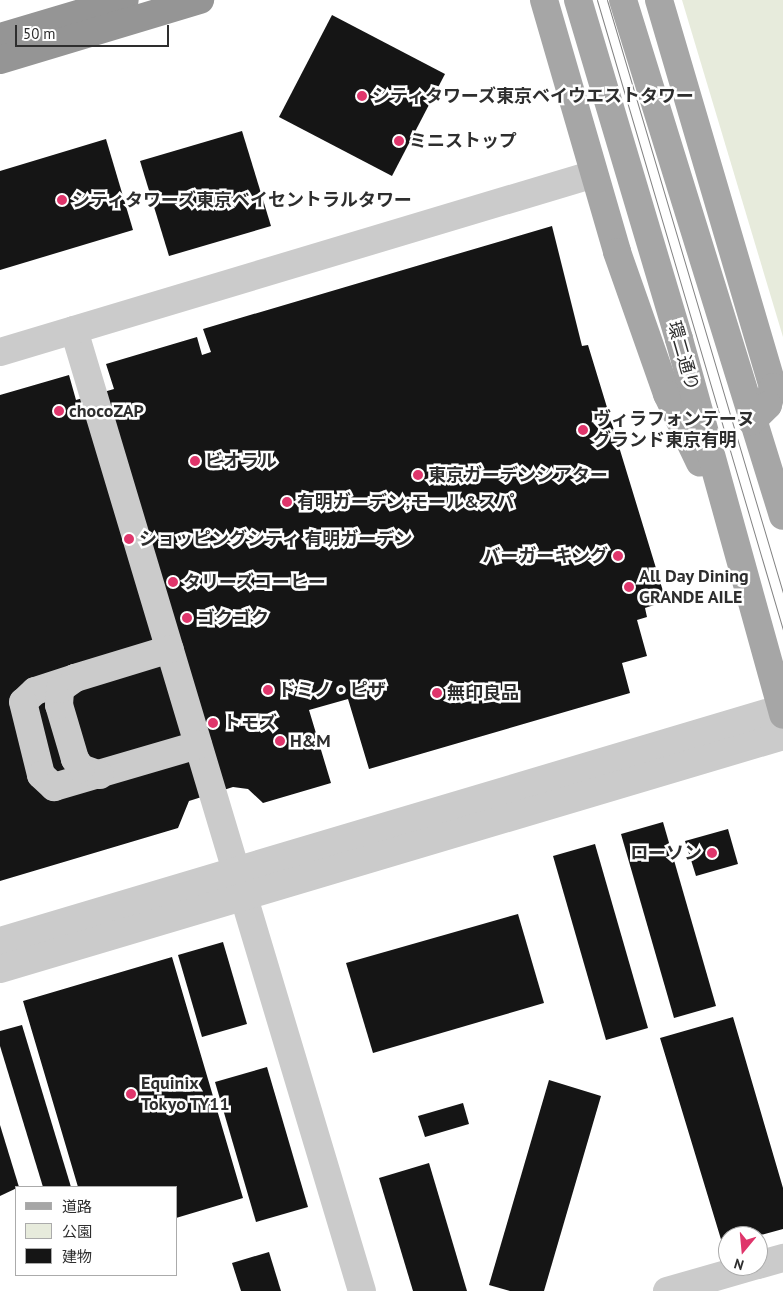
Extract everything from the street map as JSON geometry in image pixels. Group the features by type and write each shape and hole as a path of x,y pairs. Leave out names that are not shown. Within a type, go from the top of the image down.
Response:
{"highway":[{"path":"0,37 125,0"},
{"path":"0,60 200,0"}],"main road":[{"path":"544,0 594,174 667,394 725,514"},
{"name":"環二通り","path":"578,0 679,339 725,514 782,710"},
{"path":"623,0 783,516"},
{"path":"659,0 774,387 768,404 752,421"}],"street":[{"path":"0,352 594,174"},
{"path":"74,330 362,1291"},
{"path":"170,649 75,678 27,696 22,708 46,783 62,787 198,745"},
{"path":"75,678 60,689 59,704 75,759 81,768 100,775"},
{"path":"0,941 782,710"},
{"path":"0,969 783,736"},
{"path":"768,1262 783,1258"},
{"path":"668,1291 720,1276"}],"green space":[{"path":"682,0 783,0 783,337"}],"building":[{"name":"シティタワーズ東京ベイウエストタワー","path":"332,15 445,74 392,176 279,117"},
{"path":"242,131 271,226 169,256 140,161"},
{"name":"シティタワーズ東京ベイセントラルタワー","path":"106,139 133,230 0,270 0,171"},
{"name":"有明ガーデン;モール&スパ","path":"552,226 582,346 588,345 666,601 645,608 647,617 637,620 647,656 622,663 630,693 369,769 348,699 309,710 331,783 263,803 248,789 233,787 189,801 178,828 0,881 0,395 69,375 76,400 114,389 106,364 197,337 202,355 211,352 203,329"},
{"path":"663,822 716,1006 674,1018 621,834"},
{"name":"ローソン","path":"728,829 738,864 696,876 685,841"},
{"path":"595,844 648,1028 606,1040 553,856"},
{"path":"518,914 544,1003 373,1053 346,963"},
{"path":"223,942 247,1024 202,1037 178,955"},
{"name":"Equinix Tokyo TY11","path":"172,957 243,1198 178,1217 178,1186 78,1186 23,1001"},
{"path":"733,1017 783,1188 783,1229 768,1233 768,1226 718,1226 718,1229 660,1038"},
{"path":"22,1025 71,1186 43,1186 0,1046 0,1031"},
{"path":"267,1067 308,1207 256,1222 215,1082"},
{"path":"549,1080 601,1096 544,1291 510,1291 489,1285"},
{"path":"463,1103 469,1124 425,1137 418,1116"},
{"path":"0,1125 19,1186 15,1186 15,1189 0,1196"},
{"path":"429,1163 467,1291 413,1291 379,1178"},
{"path":"269,1252 281,1291 241,1291 232,1263"}],"tram line":[{"path":"597,0 783,630"},
{"path":"607,0 783,593"}],"place":[{"name":"シティタワーズ東京ベイウエストタワー","path":"362,96"},
{"name":"ミニストップ","path":"399,141"},
{"name":"シティタワーズ東京ベイセントラルタワー","path":"62,200"},
{"name":"chocoZAP","path":"59,411"},
{"name":"ヴィラフォンテーヌ グランド東京有明","path":"583,430"},
{"name":"ビオラル","path":"195,461"},
{"name":"東京ガーデンシアター","path":"418,475"},
{"name":"有明ガーデン;モール&スパ","path":"287,502"},
{"name":"ショッピングシティ 有明ガーデン","path":"129,539"},
{"name":"バーガーキング","path":"618,556"},
{"name":"タリーズコーヒー","path":"173,582"},
{"name":"All Day Dining GRANDE AILE","path":"629,587"},
{"name":"ゴクゴク","path":"187,618"},
{"name":"ドミノ・ピザ","path":"268,690"},
{"name":"無印良品","path":"437,693"},
{"name":"トモズ","path":"213,723"},
{"name":"H&M","path":"280,741"},
{"name":"ローソン","path":"712,853"},
{"name":"Equinix Tokyo TY11","path":"131,1094"}]}
